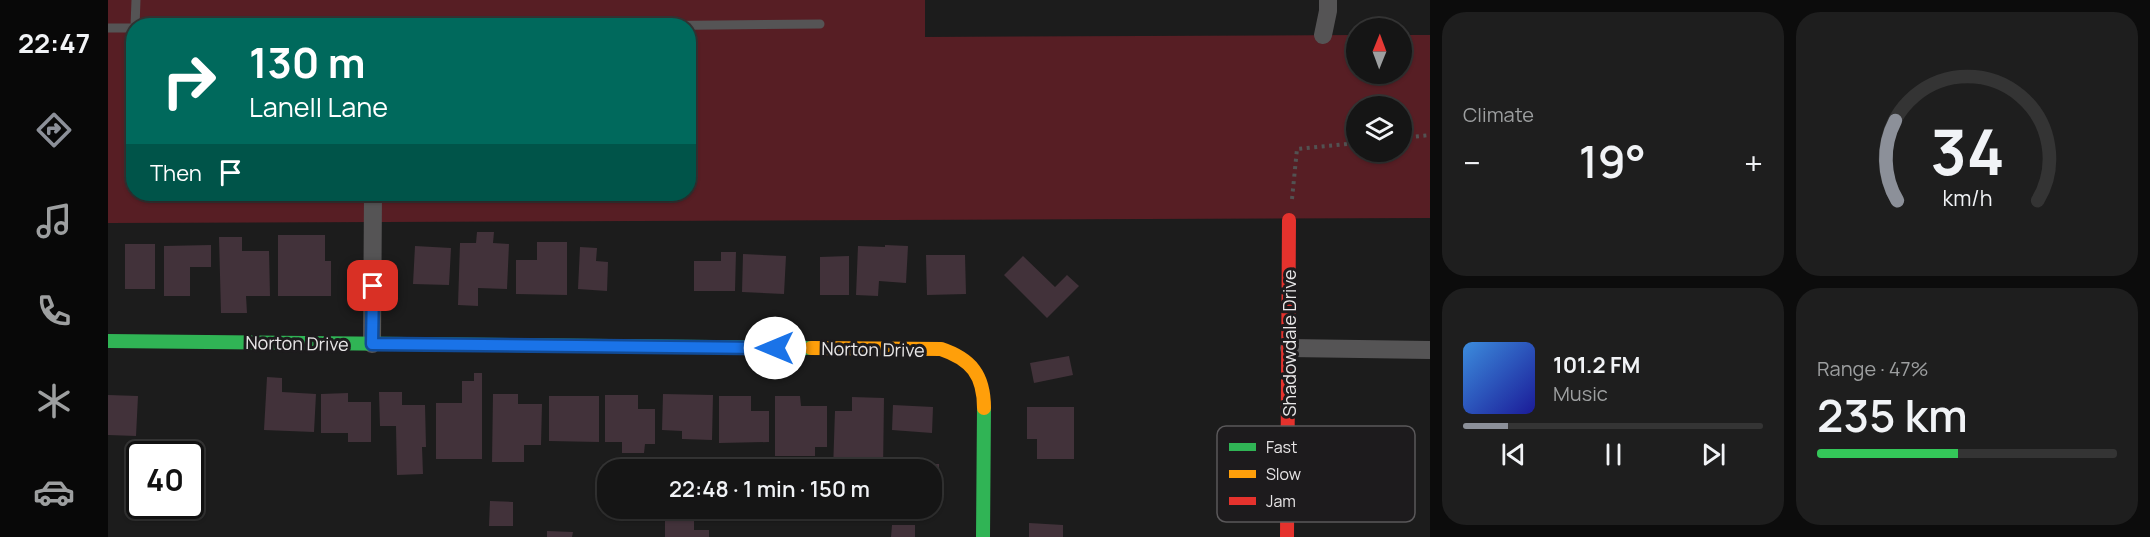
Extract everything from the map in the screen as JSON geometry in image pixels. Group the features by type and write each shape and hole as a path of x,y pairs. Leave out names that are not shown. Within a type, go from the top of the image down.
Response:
{"street":[{"path":"1323,35 1328,0"},
{"path":"372,344 373,201"},
{"name":"Shadowdale Drive","path":"1288,426 1289,220"},
{"name":"Norton Drive","path":"108,342 941,349 960,354 973,366 984,398 983,537"},
{"path":"1289,348 1430,350"},
{"name":"Shadowdale Drive","path":"1287,522 1287,537"}],"lane":[{"path":"135,18 136,0"},
{"path":"696,25 820,24"},
{"path":"108,28 126,27"}],"path":[{"path":"1412,137 1430,135"},
{"path":"1289,220 1297,149 1346,144"}],"shaded area":[{"path":"108,0 925,0 925,37 1346,35 1346,84 1412,84 1412,35 1430,35 1430,218 108,223"}],"building":[{"path":"477,232 494,232 493,243 509,244 507,289 478,288 478,306 458,305 460,243 476,243"},
{"path":"278,235 325,235 325,261 331,261 331,296 278,296"},
{"path":"219,237 242,237 242,251 269,251 270,296 246,296 247,313 221,313"},
{"path":"537,242 567,242 567,295 516,294 516,260 537,260"},
{"path":"125,244 155,244 155,289 125,289"},
{"path":"211,245 211,267 190,267 190,296 164,296 164,246"},
{"path":"885,245 908,246 906,283 879,281 878,296 856,295 858,246 885,247"},
{"path":"415,246 451,248 449,285 413,284"},
{"path":"580,247 597,248 596,261 608,262 607,291 578,289"},
{"path":"721,252 736,252 735,291 694,291 694,261 721,261"},
{"path":"743,254 786,256 784,294 742,292"},
{"path":"926,255 965,255 966,294 927,295"},
{"path":"849,256 849,295 820,295 820,257"},
{"path":"1023,256 1055,287 1067,275 1079,286 1047,318 1004,275"},
{"path":"1069,356 1073,375 1034,383 1030,363"},
{"path":"474,373 482,373 482,459 436,459 436,403 462,403 462,381 474,381"},
{"path":"267,377 282,378 282,392 316,394 314,432 264,430"},
{"path":"379,392 402,392 402,405 425,405 426,447 422,447 423,474 397,475 396,426 380,426"},
{"path":"348,393 348,402 371,402 371,442 348,442 348,433 321,433 321,394"},
{"path":"493,394 518,394 518,404 542,404 541,445 524,445 524,462 492,462"},
{"path":"663,394 713,395 712,440 682,439 682,431 662,430"},
{"path":"108,395 138,396 136,436 108,435"},
{"path":"605,395 638,395 638,409 655,409 655,444 645,444 644,453 622,453 622,442 605,442"},
{"path":"549,396 599,396 599,442 549,441"},
{"path":"719,396 751,396 751,411 769,411 769,442 719,443"},
{"path":"775,396 800,396 801,406 827,406 827,447 815,447 815,456 775,456"},
{"path":"852,397 884,398 883,459 833,459 835,411 852,411"},
{"path":"893,405 933,407 932,433 892,430"},
{"path":"1027,407 1074,407 1074,459 1037,459 1037,439 1027,439"},
{"path":"490,501 513,502 513,526 489,526"},
{"path":"665,520 694,521 694,530 709,530 709,537 665,537"},
{"path":"1029,523 1063,525 1063,537 1029,537"},
{"path":"892,525 915,525 915,537 891,537"},
{"path":"547,531 573,532 572,537 547,537"}],"traffic: fast":[{"path":"108,341 811,348"},
{"path":"983,537 984,408"}],"traffic: slow":[{"path":"811,348 941,349 968,363 974,370 981,386 984,408"}],"traffic: jam":[{"path":"1288,426 1289,220"},
{"path":"1287,522 1287,537"}],"route":[{"path":"373,286 372,344 775,348"}]}
